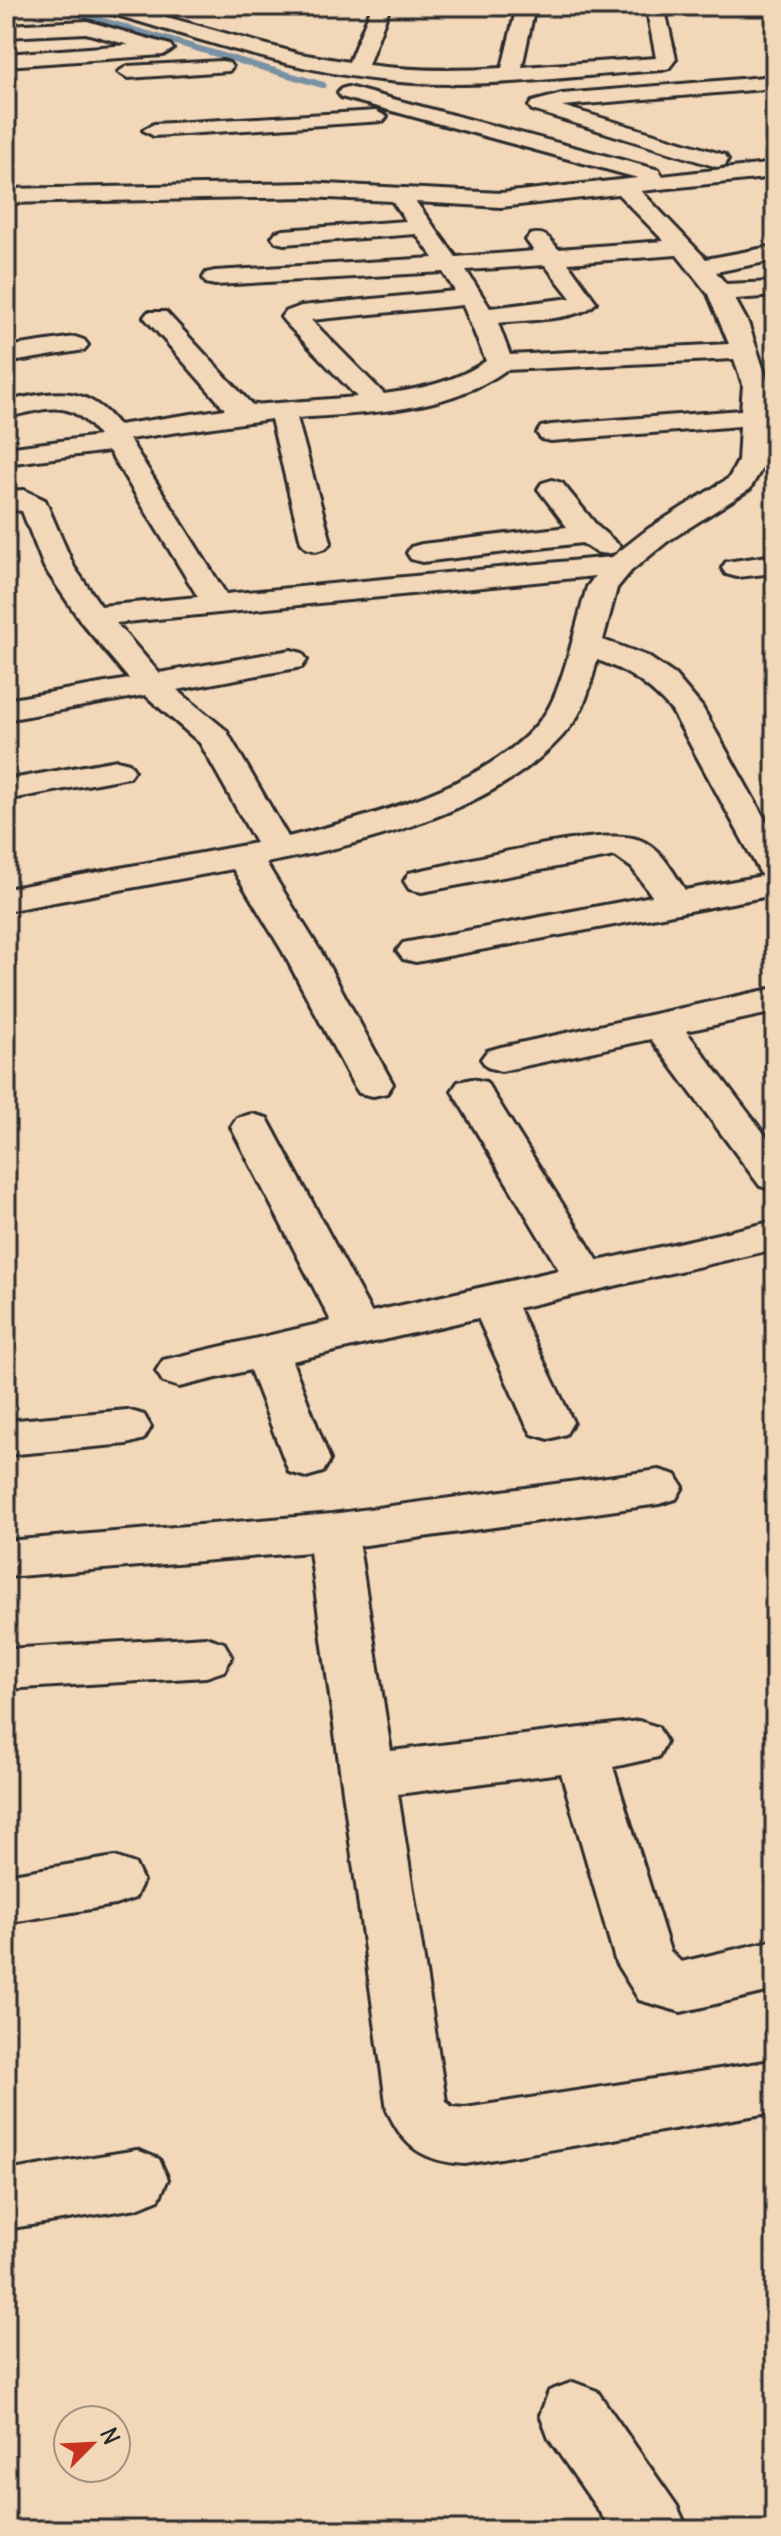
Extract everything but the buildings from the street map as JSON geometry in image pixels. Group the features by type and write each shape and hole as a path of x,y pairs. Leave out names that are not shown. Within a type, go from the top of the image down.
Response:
{"street":[{"path":"366,58 381,6"},
{"path":"513,65 526,6"},
{"path":"121,7 298,60 366,58 430,78 513,65 662,64 666,59 655,6"},
{"path":"6,60 163,49 31,10"},
{"path":"6,31 87,27"},
{"path":"484,56 513,65"},
{"path":"6,78 222,67"},
{"path":"136,71 173,192"},
{"path":"775,82 562,100 539,106 775,188"},
{"path":"348,93 670,181"},
{"path":"149,114 279,122 376,117"},
{"path":"279,122 288,150"},
{"path":"6,196 307,190 501,200 670,181 721,167 775,170"},
{"path":"6,900 261,854 364,829 448,799 518,760 560,718 575,682 602,587 624,562 658,535 740,483 752,461 760,430 765,385 743,351 735,323 700,269 624,187"},
{"path":"399,195 475,307 497,347 500,363"},
{"path":"377,402 294,317 301,313 363,305 568,308 584,302 553,257 501,200"},
{"path":"284,237 421,227"},
{"path":"700,269 775,253"},
{"path":"215,278 553,257 700,269 775,289"},
{"path":"157,317 245,414"},
{"path":"6,355 75,345"},
{"path":"6,456 245,414 377,402 471,383 500,363 743,351"},
{"path":"6,409 66,401 89,408 114,438 218,605"},
{"path":"282,410 316,542"},
{"path":"551,433 760,430"},
{"path":"723,494 762,488"},
{"path":"552,489 588,533 624,562"},
{"path":"6,500 24,499 35,506 59,567 93,616 151,684 214,737 302,952 373,1084"},
{"path":"422,553 588,533"},
{"path":"93,616 624,562"},
{"path":"737,568 775,564"},
{"path":"584,644 636,663 664,682 686,707 775,869"},
{"path":"6,710 291,660"},
{"path":"6,790 117,770"},
{"path":"422,881 601,846 626,844 637,851 674,901"},
{"path":"416,951 775,884"},
{"path":"501,1059 775,1000"},
{"path":"660,1024 775,1177"},
{"path":"472,1091 586,1278"},
{"path":"252,1127 358,1330"},
{"path":"179,1371 775,1235"},
{"path":"492,1300 549,1422"},
{"path":"266,1351 306,1460"},
{"path":"6,1438 127,1427"},
{"path":"6,1559 332,1532 659,1487"},
{"path":"332,1532 417,2110 426,2127 443,2135 465,2136 765,2089"},
{"path":"6,1669 206,1657"},
{"path":"367,1776 639,1742"},
{"path":"581,1750 645,1963 660,1982 681,1987 775,1965"},
{"path":"6,1899 115,1881"},
{"path":"6,2200 137,2179"},
{"path":"573,2415 653,2530"}],"waterway":[{"path":"52,6 323,85"}]}
